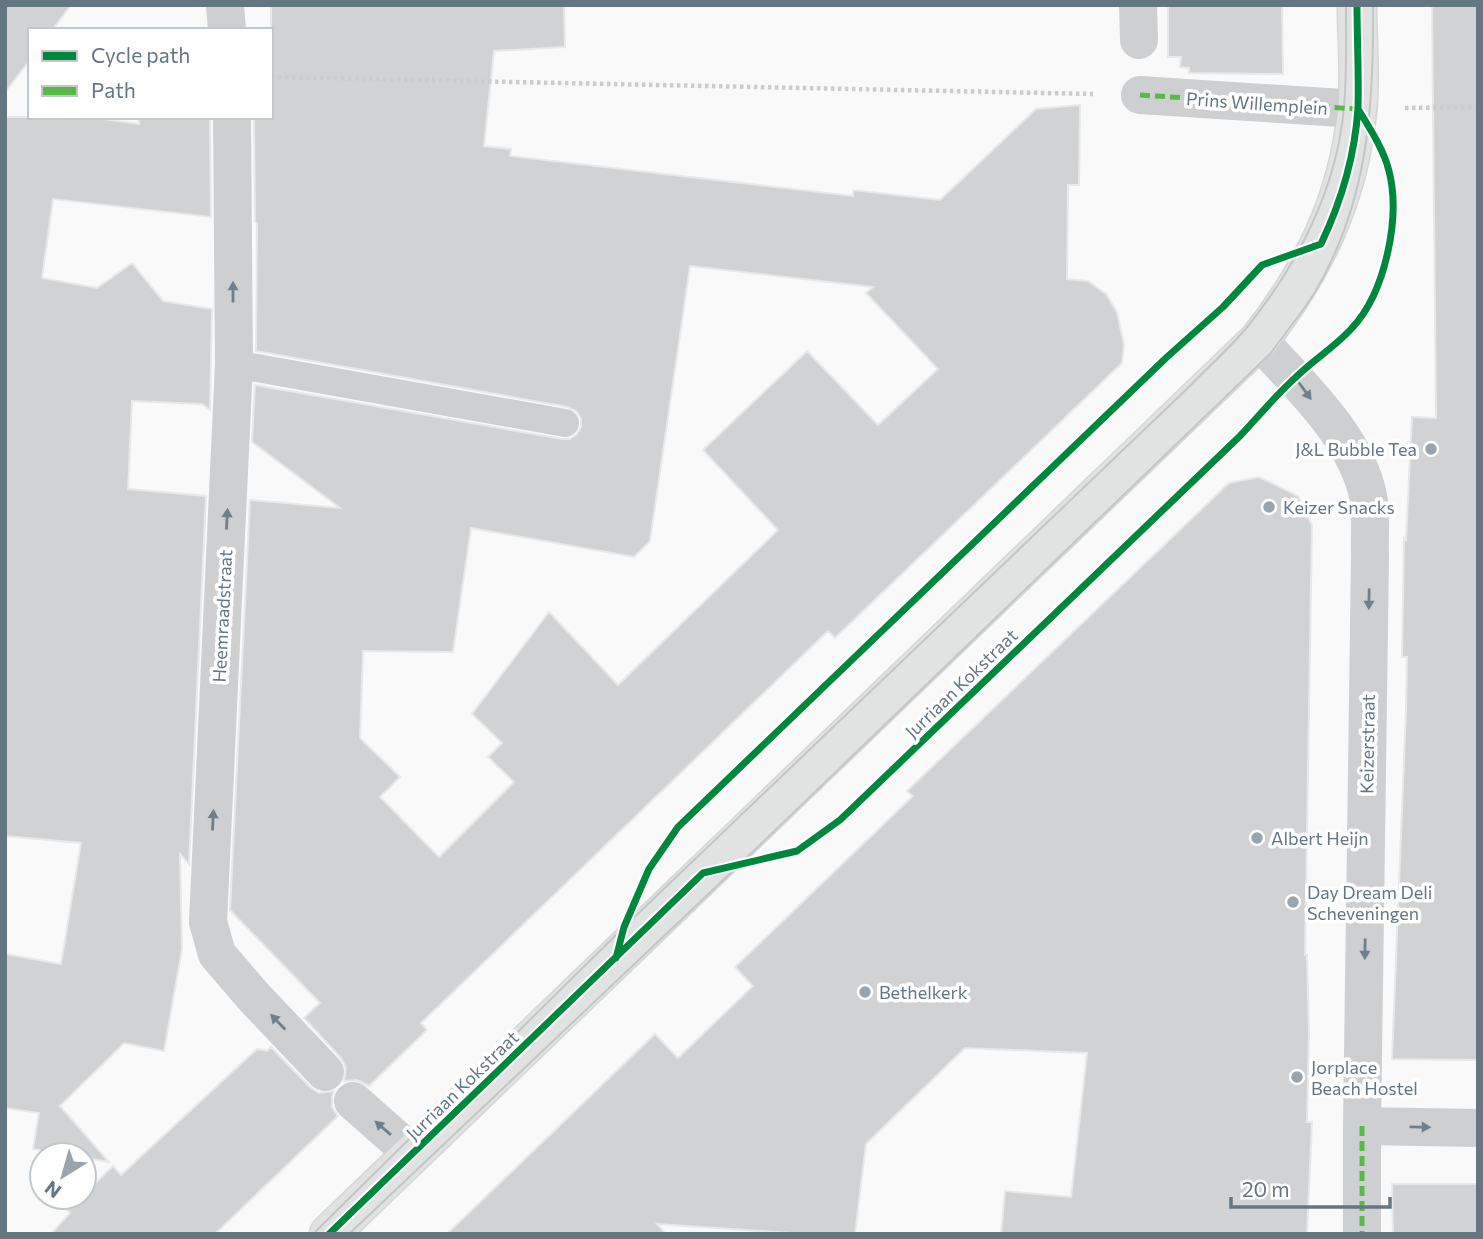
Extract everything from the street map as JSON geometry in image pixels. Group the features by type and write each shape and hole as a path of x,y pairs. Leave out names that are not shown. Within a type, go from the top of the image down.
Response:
{"main road":[{"name":"Jurriaan Kokstraat","path":"329,1234 1259,340 1302,280 1335,214 1353,144 1358,109 1357,5"}],"street":[{"path":"225,5 227,28"},
{"name":"Prins Willemplein","path":"1140,95 1358,109"},
{"name":"Heemraadstraat","path":"232,119 234,364 208,922 217,954 325,1072"},
{"name":"Keizerstraat","path":"1259,340 1295,377 1337,432 1356,461 1368,496 1370,556 1362,1234"},
{"path":"353,1101 413,1154"},
{"path":"1362,1126 1478,1128"}],"lane":[{"path":"234,364 565,423"}],"path":[{"path":"273,76 1140,95"},
{"path":"1358,109 1478,107"}],"building":[{"path":"5,5 71,5 54,28 28,28 28,63 5,92"},
{"path":"271,5 564,5 565,47 494,51 484,146 511,149 510,156 853,196 853,190 940,200 1036,109 1080,105 1079,185 1068,185 1067,279 1088,281 1106,294 1117,312 1124,345 1122,363 835,638 828,631 421,1023 427,1030 369,1086 357,1080 344,1081 346,1068 341,1058 304,1018 320,1003 230,910 250,500 340,508 252,442 255,385 562,439 570,439 577,434 581,427 581,418 576,411 568,407 256,351 254,119 273,119","holes":["690,266 873,287 866,293 938,369 878,425 807,351 703,450 778,530 618,685 549,612 472,714 502,743 488,757 514,782 439,857 380,797 400,777 360,738 363,651 453,652 471,528 634,557 650,541"]},
{"path":"1168,5 1282,5 1283,74 1189,73 1189,68 1180,67 1181,57 1168,57"},
{"path":"1432,5 1478,5 1478,1060 1392,1059 1406,710 1407,657 1402,657 1404,538 1406,540 1412,417 1436,418"},
{"path":"5,117 103,119 139,124 138,119 210,119 211,217 53,199 42,278 97,288 132,263 163,301 212,309 210,410 202,404 132,401 128,489 206,496 189,864 180,854 182,949 164,1051 124,1043 60,1106 91,1141 34,1141 39,1113 5,1108 5,954 61,964 81,843 5,836"},
{"path":"1259,477 1298,496 1312,525 1305,955 1309,1032 1307,1122 1312,1122 1307,1234 1001,1234 1005,1191 1071,1197 1087,1053 965,1048 866,1144 855,1234 806,1234 657,1224 666,1234 447,1234 655,1034 678,1058 753,986 735,967 913,796 907,791 1229,483"},
{"path":"271,1047 319,1093 334,1091 332,1107 338,1116 215,1234 51,1234 70,1213 68,1211 98,1211 98,1180 113,1166 121,1175 257,1049 267,1051"},
{"path":"98,1149 109,1162 98,1160"},
{"path":"1392,1184 1478,1184 1478,1234 1393,1234"}],"tram line":[{"path":"313,1234 624,927 1192,384 1248,326 1299,251 1324,196 1333,167 1344,107 1346,5"},
{"path":"349,1234 738,866 1271,353 1315,292 1347,224 1357,189 1369,117 1373,5"}],"marked path":[{"path":"1140,95 1358,109"},
{"path":"1362,1126 1362,1234"}],"cycle path":[{"path":"616,958 624,927 649,869 678,827 1167,357 1223,307 1262,265 1321,244 1341,195 1354,143 1358,108 1357,5"},
{"path":"329,1234 703,873 797,851 840,820 1240,436 1288,385 1352,328 1364,313 1381,275 1393,210 1387,163 1358,109"}],"place":[{"name":"J&L Bubble Tea","path":"1431,449"},
{"name":"Keizer Snacks","path":"1269,507"},
{"name":"Albert Heijn","path":"1257,838"},
{"name":"Day Dream Deli Scheveningen","path":"1293,902"},
{"name":"Bethelkerk","path":"865,992"},
{"name":"Jorplace Beach Hostel","path":"1297,1077"}]}
